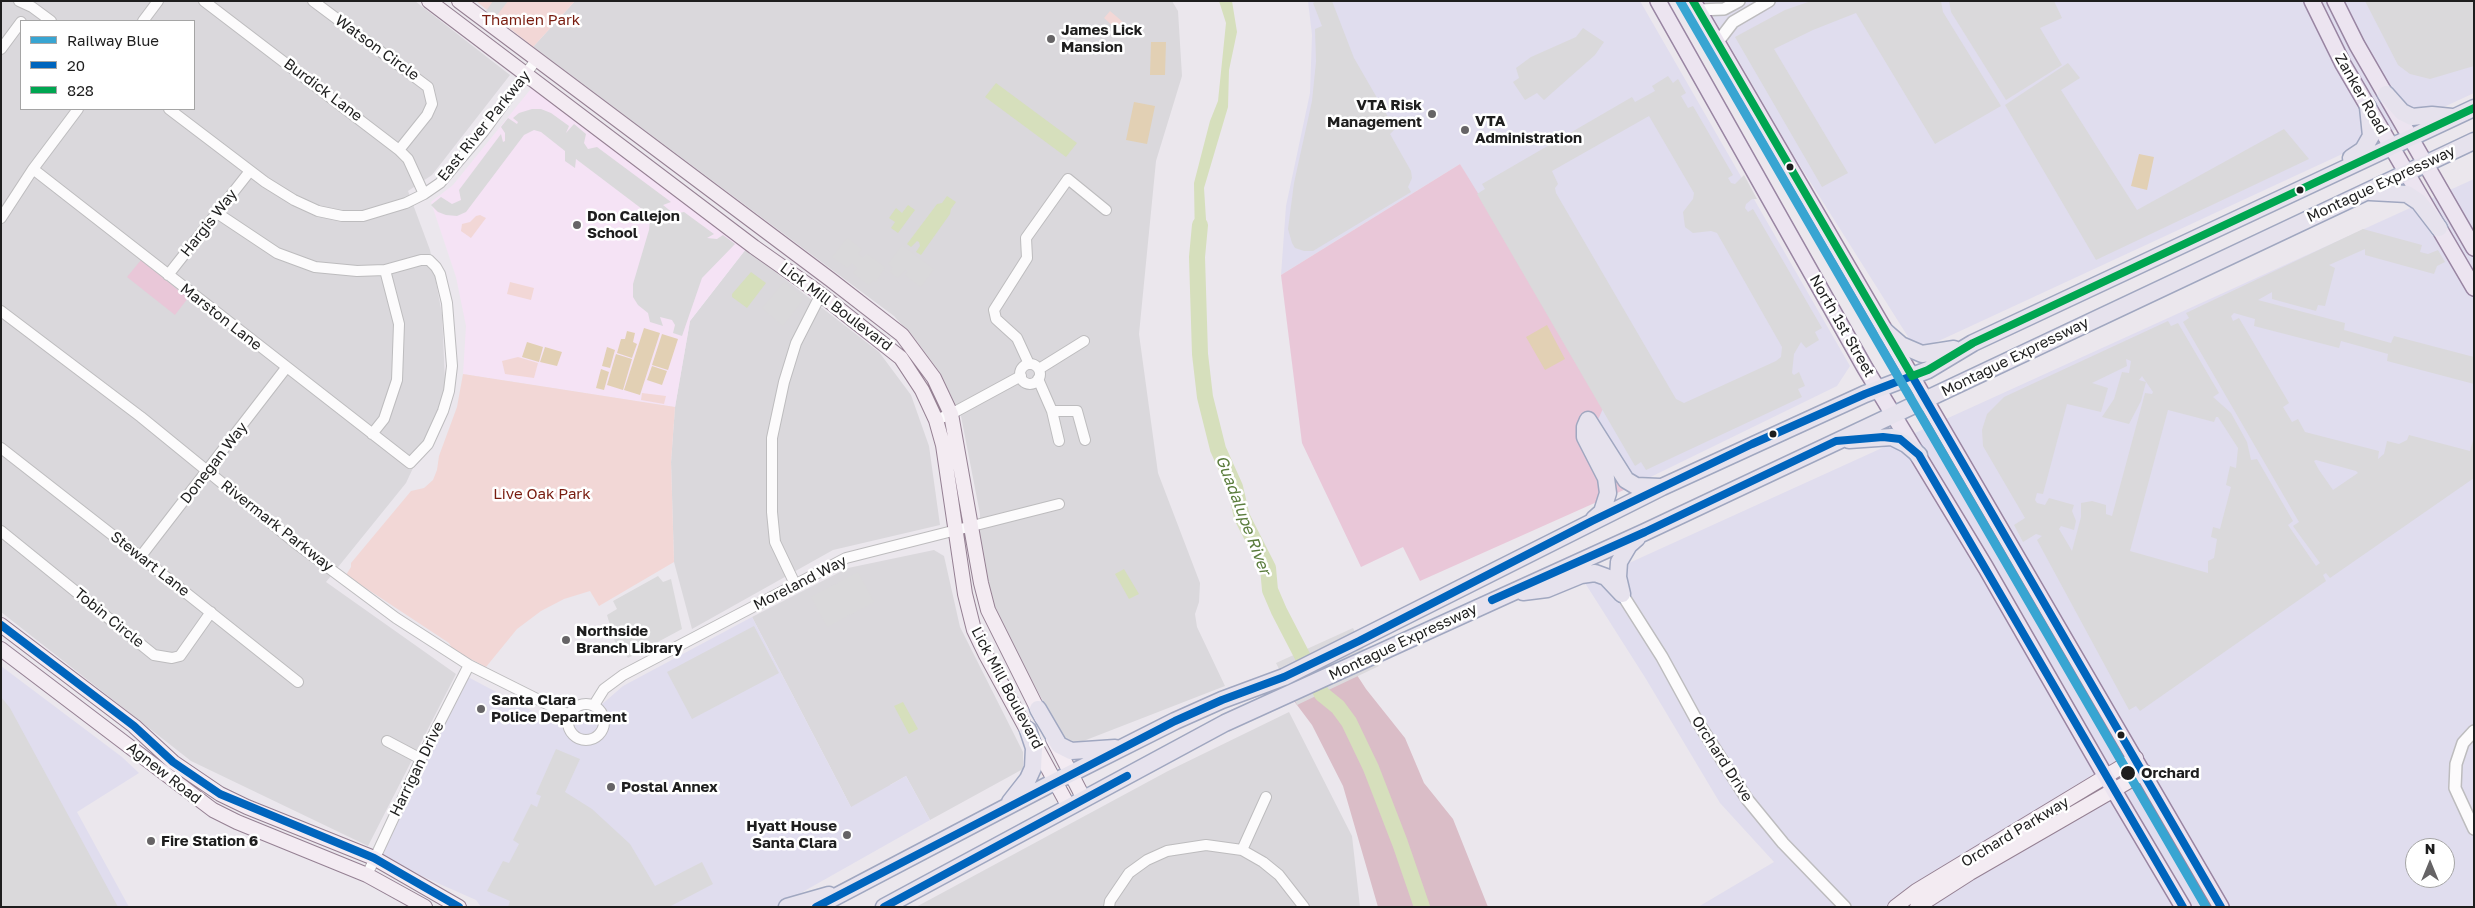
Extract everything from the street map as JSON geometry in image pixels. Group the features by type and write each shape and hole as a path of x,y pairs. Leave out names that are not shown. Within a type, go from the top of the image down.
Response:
{"highway":[{"path":"2386,94 2402,112 2411,117 2432,115 2454,117"},
{"path":"2310,185 2325,170 2356,156 2367,146 2371,136 2368,107"},
{"name":"Montague Expressway","path":"816,907 1056,781 1222,700 1284,677 1359,641 1662,487 1752,444 1878,389 1928,370 1973,343 2474,108"},
{"name":"Montague Expressway","path":"884,907 1225,723 1646,532 2362,192 2474,141"},
{"path":"2362,192 2407,194 2419,202 2439,228"},
{"path":"1886,332 1901,345 1922,354 1939,353 1973,343"},
{"path":"1592,521 1602,512 1608,492 1606,478 1584,438 1588,420 1626,480 1636,486 1662,487"},
{"path":"1836,441 1892,437 1906,444 1918,455"},
{"path":"1622,594 1618,577 1619,562 1629,545 1646,532"},
{"path":"1506,594 1547,589 1581,575 1595,573 1606,576 1622,594"},
{"path":"1038,709 1059,745 1071,751 1125,747"},
{"path":"1007,806 1028,779 1032,768 1034,748 1028,730"},
{"path":"787,907 843,892"}],"main road":[{"name":"Lick Mill Boulevard","path":"429,1 525,76 895,350 922,390 936,420 943,445 964,594 974,630 1069,807"},
{"name":"Lick Mill Boulevard","path":"459,1 902,335 934,378 951,414 981,583 988,610 1084,799"},
{"name":"North 1st Street","path":"1658,1 1878,389 1995,583 2183,907"},
{"name":"Zanker Road","path":"2312,1 2327,35 2474,288"},
{"name":"Zanker Road","path":"2335,1 2340,14 2474,248"},
{"path":"1696,6 2136,758 2221,907"},
{"name":"Agnew Road","path":"1,625 134,726 173,762 220,794 247,807 374,858 459,907"},
{"name":"Agnew Road","path":"1,649 213,810 237,822 367,875 425,907"},
{"name":"Orchard Parkway","path":"2110,784 2136,758"},
{"name":"Orchard Parkway","path":"1895,907 1967,868 2110,784 2144,772"},
{"name":"Orchard Parkway","path":"1917,907 1967,868"}],"street":[{"path":"19,1 32,7 50,20"},
{"path":"144,20 158,1"},
{"name":"Burdick Lane","path":"204,1 218,6 399,150 408,159 424,194"},
{"name":"Watson Circle","path":"313,1 428,86 432,104 426,115 399,150"},
{"path":"1696,6 1724,9 1739,1"},
{"path":"1717,43 1733,22 1769,1"},
{"path":"22,20 32,7"},
{"path":"1,49 20,23"},
{"name":"East River Parkway","path":"170,110 250,171 294,200 318,211 342,216 363,216 424,194 451,171 536,60"},
{"path":"1,218 33,169 77,110"},
{"name":"Marston Lane","path":"33,169 410,463 428,444 443,411 449,391 452,366 447,303 440,274 429,260 421,260 385,270"},
{"name":"Hargis Way","path":"168,275 250,171"},
{"path":"1059,441 1052,411 1035,371 1017,338 996,319 994,310 1027,258 1026,238 1068,178 1106,210"},
{"path":"217,213 278,253 296,261 336,271 385,270 399,324 397,380 384,419 372,434"},
{"path":"795,584 775,542 772,512 772,438 784,382 798,335 821,294"},
{"name":"Rivermark Parkway","path":"1,311 141,417 207,472 396,618 469,665 569,715"},
{"path":"1021,376 1027,383 1033,383 1035,371 1084,341"},
{"path":"936,420 951,414 1021,376 1023,367 1035,371"},
{"name":"Donegan Way","path":"141,556 286,368"},
{"path":"1052,411 1077,410 1085,440"},
{"name":"Stewart Lane","path":"1,448 141,556 298,682"},
{"name":"Moreland Way","path":"594,705 604,689 615,680 846,558 1059,504"},
{"name":"Tobin Circle","path":"1,531 154,655 172,658 180,656 211,612"},
{"name":"Orchard Drive","path":"1622,594 1662,657 1697,721 1747,799 1783,843 1845,907"},
{"name":"Harrigan Drive","path":"367,875 421,759 469,665"},
{"path":"583,703 594,705 603,714 604,723 600,734 589,740 576,738 569,729 569,715 577,705 583,703"},
{"path":"2474,730 2463,743 2456,764 2455,780 2455,788 2474,830"},
{"path":"387,741 421,759"},
{"path":"1242,850 1266,797"},
{"path":"1108,907 1129,873 1147,860 1167,851 1206,845 1242,850 1279,875 1304,907"}],"shaded area":[{"path":"1,1 415,1 510,75 432,175 408,191 430,250 442,314 445,381 440,410 406,483 326,582 456,674 368,846 191,761 1,612"},
{"path":"493,1 508,1 495,18 486,11"},
{"path":"575,1 1172,1 1178,11 1182,76 1156,161 1139,334 1158,473 1200,583 1199,602 1195,614 1197,627 1225,686 1068,747 988,600 980,547 980,514 961,416 938,370 915,339 894,316 533,47"},
{"path":"1219,1 1232,1 1237,32 1229,70 1228,107 1204,188 1207,235 1201,248 1195,245 1194,183 1210,121 1218,101 1226,23"},
{"path":"1308,1 1640,1 1850,366 1837,386 1626,489 1460,164 1281,275 1286,206 1310,93 1312,35"},
{"path":"1317,1 1332,1 1354,58 1395,129 1390,134 1411,171 1412,178 1408,187 1411,192 1313,251 1304,251 1295,248 1288,229 1294,183 1312,101 1316,62 1315,29 1322,26 1313,3"},
{"path":"1704,1 2474,1 2474,93 1917,351 1792,153"},
{"path":"1811,1 1941,1 1943,12 2001,106 1935,144 1856,13 1813,30 1774,49 1848,173 1822,187 1735,37 1785,10"},
{"path":"1949,1 2054,1 2062,18 2040,28 2062,65 2006,100 1951,12"},
{"path":"2365,1 2474,1 2474,66 2430,79 2410,74 2398,65"},
{"path":"1583,28 1604,42 1595,55 1544,100 1537,93 1525,100 1513,82 1519,78 1516,68 1531,57 1576,37"},
{"path":"1151,42 1166,42 1165,75 1150,75"},
{"path":"2068,63 2080,78 2061,90 2137,210 2284,129 2309,159 2096,260 2005,105"},
{"path":"1668,76 1673,83 1678,79 1686,93 1681,96 1688,108 1693,106 1733,175 1728,178 1731,183 1735,184 1744,175 1757,199 1752,199 1746,204 1745,208 1748,212 1753,209 1822,328 1815,332 1819,340 1806,348 1801,342 1794,354 1792,373 1794,375 1799,372 1805,386 1798,389 1802,397 1646,470 1641,462 1635,466 1477,194 1485,189 1482,184 1632,97 1635,102 1655,91 1652,86","holes":["1649,116 1694,193 1693,199 1683,212 1685,227 1693,233 1711,231 1717,233 1782,347 1781,357 1776,361 1684,403 1676,399 1556,193 1555,188 1558,184 1552,171"]},
{"path":"996,83 1077,143 1066,157 985,97"},
{"name":"Don Callejon School","path":"534,85 746,249 690,321 675,407 463,374 466,326 456,277 431,202 453,185"},
{"path":"1134,102 1155,106 1147,144 1126,140"},
{"path":"532,109 541,109 551,113 569,126 566,133 574,124 586,134 584,143 588,149 597,147 671,202 663,205 674,214 684,212 714,234 707,238 717,239 723,235 735,244 702,278 682,336 673,333 675,325 672,320 660,317 663,326 650,322 648,313 638,305 633,297 633,284 649,230 650,220 646,212 576,159 575,168 565,161 565,151 541,132 534,130 524,135 466,212 457,216 446,215 438,212 431,205 441,197 452,204 461,200 459,190 501,134 503,142 505,141 505,133 501,127 508,118 517,124 518,122 513,118 519,113"},
{"path":"2139,154 2154,157 2147,190 2131,186"},
{"path":"1460,164 1606,402 1596,424 1626,489 1420,581 1403,547 1361,567 1302,443 1281,275"},
{"path":"2474,179 2474,907 1698,907 1774,862 1720,803 1646,679 1585,583"},
{"path":"947,196 956,202 950,214 921,255 916,252 920,246 919,242 917,241 911,247 907,244 937,204 942,203"},
{"path":"908,205 915,210 898,233 891,228 895,222 889,218 896,208 902,213"},
{"path":"2363,229 2422,245 2420,252 2428,254 2438,250 2445,262 2437,266 2434,274 2365,255 2365,249 2329,265 2335,268 2325,306 2318,305 2316,311 2272,299 2272,292 2258,300 2345,323 2344,330 2391,343 2394,336 2474,357 2474,384 2387,361 2388,354 2341,341 2339,348 2254,326 2255,319 2234,313 2231,316 2233,321 2239,318 2289,403 2283,407 2292,422 2298,419 2305,432 2379,451 2378,459 2384,454 2387,441 2399,444 2407,440 2409,435 2470,451 2474,437 2474,478 2330,578 2326,573 2323,575 2326,581 2140,711 2136,706 2129,710 2037,540 2042,536 2036,534 2023,542 2014,525 2025,518 1983,446 1982,430 1987,414 2004,397 2168,321 2171,326 2178,323 2219,393 2213,397 2231,413 2247,442 2251,460 2257,459 2293,521 2288,525 2316,566 2320,563 2293,526 2299,522 2183,322 2189,318 2186,313","holes":["2126,359 2131,361 2129,373 2122,372 2114,399 2102,417 2129,424 2141,401 2146,382 2139,380 2142,376 2153,392 2152,394 2145,393 2112,516 2106,514 2106,505 2092,501 2081,503 2081,517 2072,551 2059,529 2061,526 2074,530 2076,521 2072,511 2074,505 2049,498 2045,505 2037,503 2035,500 2037,493 2043,494 2067,404 2101,412 2108,388 2092,383 2127,366","2168,410 2214,422 2216,417 2218,417 2238,448 2236,468 2230,466 2226,485 2231,487 2220,529 2213,527 2211,537 2217,539 2214,558 2208,561 2208,573 2130,551","2316,460 2358,473 2333,490 2314,461"]},
{"path":"847,238 862,249 858,254 863,258 867,254 885,267 876,282 873,280 869,285 853,273 857,268 852,263 847,268 832,257"},
{"path":"902,245 934,269 921,287 905,275 908,271 906,269 898,278 890,272 893,268 888,264"},
{"path":"746,249 879,352 911,395 929,446 940,525 833,550 692,629 674,562 671,462 675,407 690,321"},
{"path":"141,260 188,298 175,315 127,277"},
{"path":"751,272 766,283 747,308 732,297 732,294"},
{"path":"784,282 800,294 802,301 783,326 762,308"},
{"path":"1547,325 1565,359 1545,370 1526,337"},
{"path":"644,328 660,333 640,395 624,390"},
{"path":"627,331 635,333 633,342 637,344 632,358 617,353 621,339 625,339"},
{"path":"662,334 678,339 668,370 652,365"},
{"path":"527,342 543,347 539,362 522,357"},
{"path":"545,347 562,352 557,366 540,362"},
{"path":"607,347 615,350 610,368 602,366"},
{"path":"616,354 632,359 623,390 607,385"},
{"path":"652,366 667,371 662,385 647,380"},
{"path":"601,369 609,372 604,390 596,388"},
{"path":"934,550 944,556 960,627 1023,752 1023,769 930,820 906,776 890,785 891,788 852,809 752,617 848,568"},
{"path":"1124,569 1139,594 1129,599 1115,574"},
{"path":"858,572 874,602 827,627 811,597"},
{"path":"658,576 663,582 671,579 682,629 628,658 615,642 607,615 617,609 613,601"},
{"path":"752,617 851,807 906,776 930,820 776,907 481,907 476,900 381,858 466,676 557,724 600,706 623,686"},
{"path":"754,626 779,673 692,719 667,672"},
{"path":"1,666 122,757 139,773 77,812 129,907 1,907"},
{"path":"1355,672 1405,738 1424,783 1453,819 1488,907 1378,907 1343,786 1312,725 1291,697"},
{"path":"1,697 10,708 118,907 1,907"},
{"path":"903,702 918,729 909,734 894,706"},
{"path":"1289,712 1352,836 1360,907 916,907 1168,771"},
{"path":"556,749 580,759 565,792 592,809 630,844 655,886 702,862 713,884 669,907 508,907 510,901 487,891 503,861 509,863 519,844 513,840 531,804 537,807 541,796 536,794"}],"green space":[{"name":"Thamien Park","path":"476,1 575,1 533,47"},
{"path":"1110,11 1123,22 1116,29 1104,18"},
{"path":"480,215 486,218 471,238 461,231 462,224 470,222"},
{"path":"510,282 534,288 531,300 507,294"},
{"path":"518,357 538,363 534,378 505,374 502,361"},
{"name":"Live Oak Park","path":"463,374 675,407 671,462 674,562 599,606 590,591 564,599 541,611 517,629 486,667 453,650 449,643 346,575 351,567 351,563 411,491 424,488 433,480 439,456 457,407"},
{"path":"642,393 666,396 664,404 641,400"}],"pier":[{"path":"1353,628 1368,658 1379,666 1297,705 1276,663"}],"waterway":[{"name":"Guadalupe River","path":"1200,225 1197,257 1200,354 1205,397 1218,449 1235,487 1242,517 1268,568 1270,590 1279,611 1322,694 1338,707 1349,722 1371,768 1422,907"}],"rail line":[{"name":"Blue","path":"1680,1 2206,907"}],"transit line":[{"name":"828","path":"1693,1 1912,376"},
{"name":"828","path":"1912,376 1928,370 1973,343 2474,108"},
{"name":"20","path":"816,907 1175,721 1222,700 1284,677 1359,641 1592,521 1752,444 1865,394 1912,376 2221,907"},
{"name":"20","path":"1492,600 1645,532 1836,441 1883,437 1900,439 1919,455 2183,907"},
{"name":"20","path":"1,625 134,726 173,762 220,794 374,858 459,907"},
{"name":"20","path":"884,907 1127,776"}],"place":[{"name":"James Lick Mansion","path":"1051,39"},
{"name":"VTA Risk Management","path":"1432,114"},
{"name":"VTA Administration","path":"1465,130"},
{"name":"Don Callejon School","path":"577,225"},
{"name":"Northside Branch Library","path":"566,640"},
{"name":"Santa Clara Police Department","path":"481,709"},
{"name":"Orchard","path":"2128,773"},
{"name":"Postal Annex","path":"611,787"},
{"name":"Hyatt House Santa Clara","path":"847,835"},
{"name":"Fire Station 6","path":"151,841"}]}
